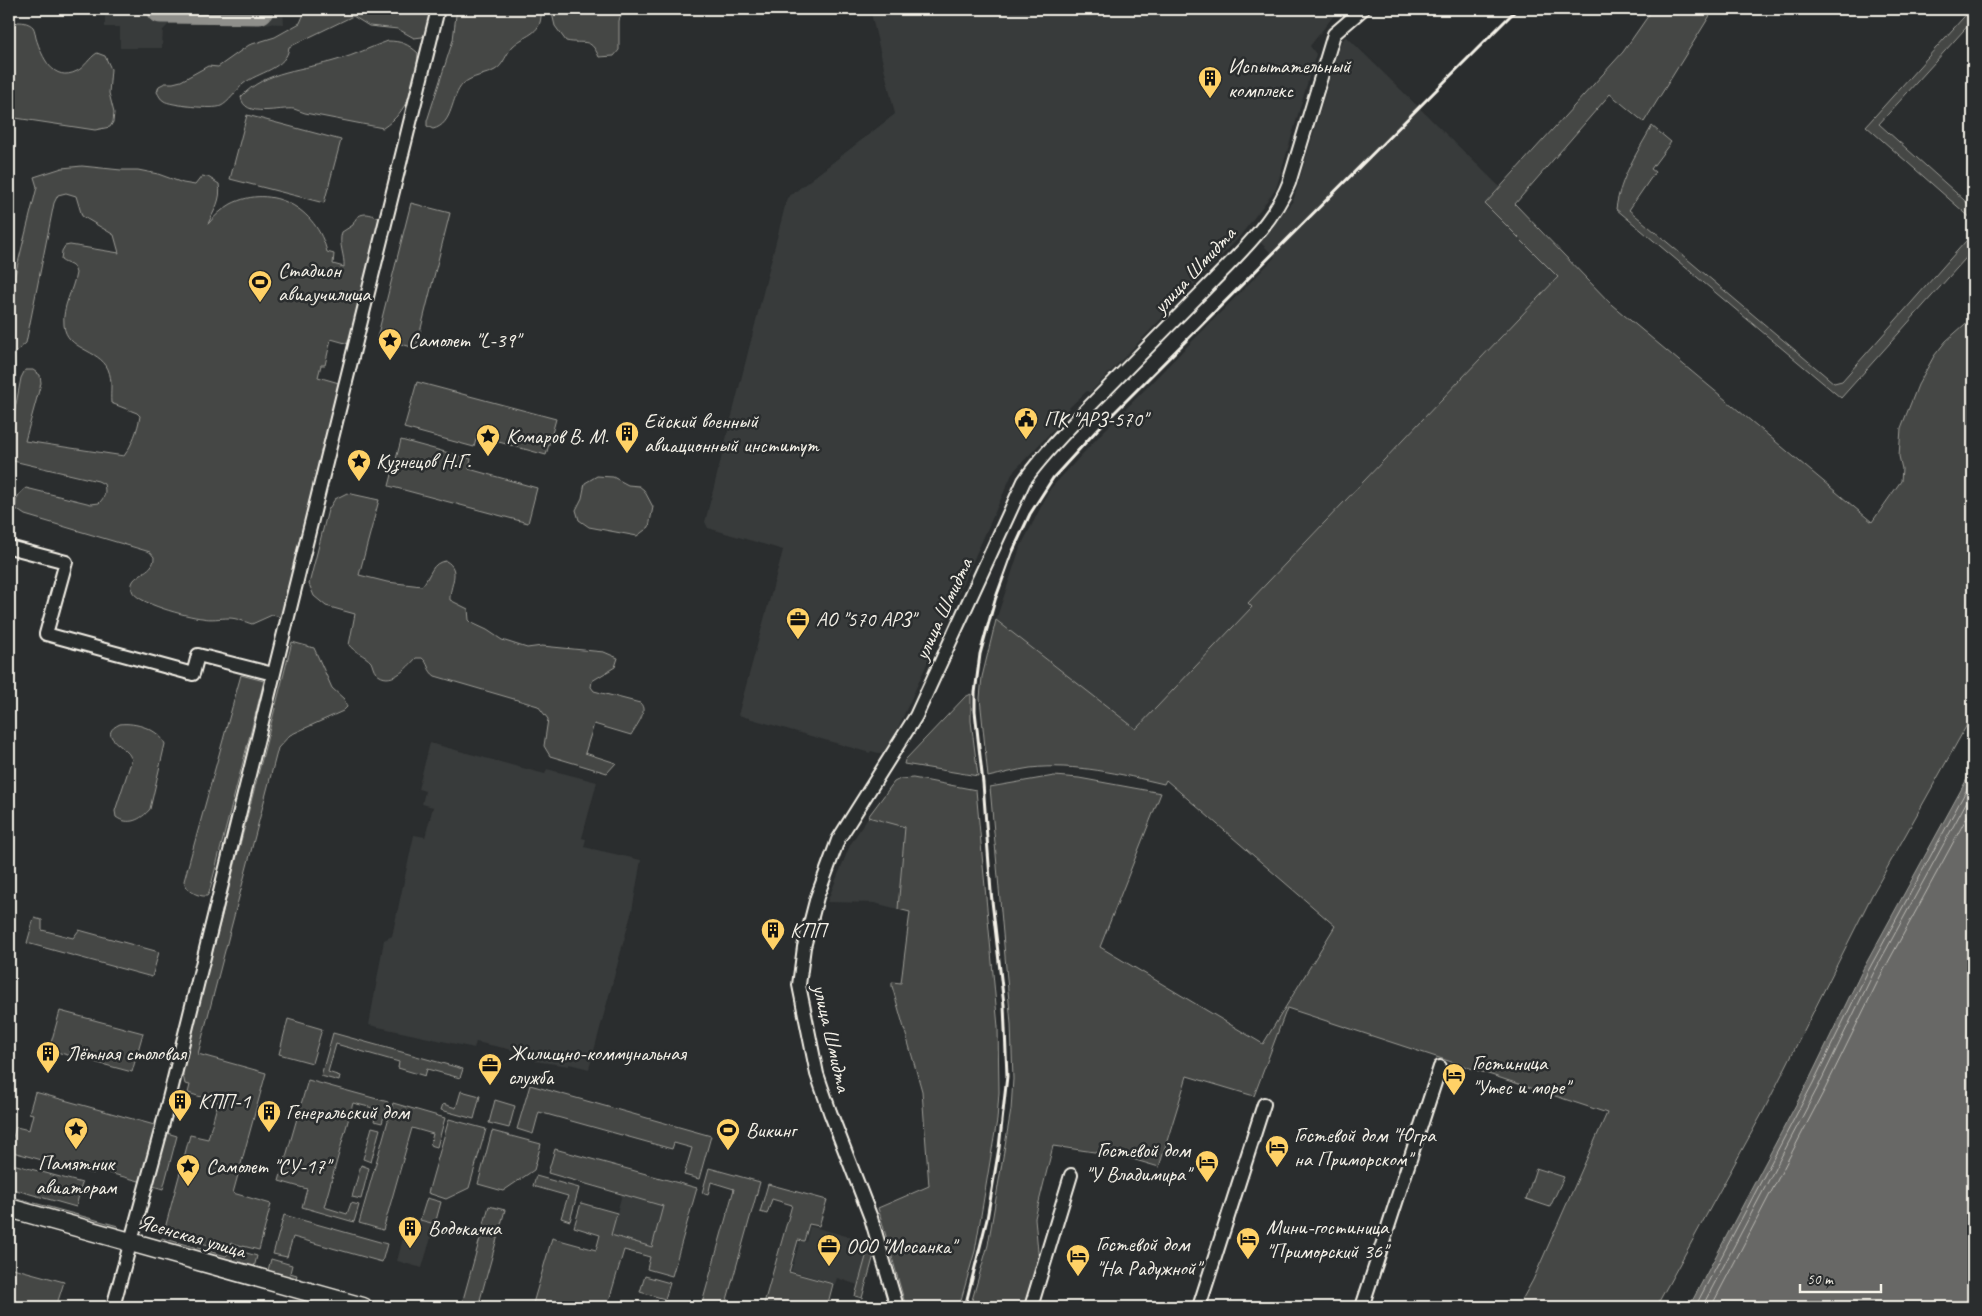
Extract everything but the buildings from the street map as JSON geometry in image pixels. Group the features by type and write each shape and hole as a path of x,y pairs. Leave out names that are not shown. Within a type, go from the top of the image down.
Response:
{"street":[{"path":"113,1307 162,1127 438,9"},
{"name":"улица Шмидта","path":"897,1307 872,1218 830,1112 817,1074 808,1035 799,976 804,947 817,897 838,840 916,716 1024,481 1039,461 1237,256 1273,212 1283,198 1289,183 1334,34 1363,9"},
{"path":"9,546 66,562 46,634 193,674 198,654 273,674"},
{"path":"1362,1307 1440,1067"},
{"path":"1199,1307 1264,1104"},
{"path":"1031,1307 1070,1176"},
{"name":"Ясенская улица","path":"9,1208 363,1307"}],"shaded area":[{"path":"105,9 283,9 284,24 172,21 163,30 162,48 120,48 120,27 105,27"},
{"path":"306,9 432,9 426,33 422,37 414,38 398,29 369,26 353,16 289,47 287,54 278,65 243,84 221,106 201,107 168,103 157,92 159,86 165,83 181,81 208,66 218,67 249,45 275,37 300,23"},
{"path":"459,9 541,9 541,18 537,29 513,46 498,68 470,79 463,84 445,122 433,129 427,126 427,121 453,40 456,15"},
{"path":"551,9 629,9 620,17 619,21 619,50 614,56 599,57 593,46 589,44 566,41 555,26"},
{"path":"870,9 1339,9 1310,46 1316,54 1276,189 1237,240 1090,393 1087,391 1070,407 1054,425 1056,427 1013,472 886,755 871,751 870,753 738,715 783,550 708,528 705,522 787,198 895,114"},
{"path":"1653,9 1714,9 1644,122 1610,94 1515,204 1612,305 1872,522 1901,481 1902,469 1899,456 1901,428 1918,385 1934,356 1946,341 1973,317 1973,714 1872,895 1764,1110 1656,1307 1518,1307 1533,1280 1607,1113 1287,1008 1254,1096 1187,1076 1159,1167 1122,1156 1053,1146 1035,1218 1039,1263 1026,1307 970,1307 988,1245 1011,1110 1013,1079 1011,1024 990,787 1054,776 1079,778 1161,793 1100,947 1263,1044 1335,926 1166,780 1164,784 1115,773 1064,767 1030,768 988,777 980,698 982,677 996,620 1136,729 1252,607 1248,603 1558,277 1485,204 1623,52"},
{"path":"1973,9 1973,20 1879,124 1973,208 1973,220 1866,126"},
{"path":"18,22 26,23 33,27 45,60 55,71 61,74 77,71 97,53 105,56 111,69 109,93 114,113 113,122 110,127 95,130 9,117 9,28"},
{"path":"1346,36 1500,187 1485,204 1558,277 1248,603 1252,607 1136,730 996,620 1020,548 1050,489 1101,434 1275,257 1258,240 1293,201 1340,44"},
{"path":"388,41 404,44 418,53 410,95 399,113 383,128 305,113 294,109 256,110 244,104 241,97 251,88 273,76 344,58"},
{"path":"247,115 341,140 324,203 230,179"},
{"path":"1652,126 1671,142 1651,169 1655,172 1629,210 1834,383 1842,381 1973,233 1973,250 1841,398 1616,209 1625,176"},
{"path":"82,166 138,170 195,185 202,176 208,177 219,184 220,190 217,205 208,224 228,206 246,198 262,197 277,199 291,204 314,223 322,237 327,252 334,254 333,264 344,267 341,241 342,232 353,225 360,215 368,214 380,219 349,344 331,339 325,365 321,365 318,377 339,383 281,617 272,615 252,624 232,618 209,619 175,612 142,600 135,595 132,590 132,584 153,563 154,557 150,552 25,515 16,509 18,497 26,488 91,504 99,503 104,497 105,492 104,484 98,481 9,460 9,430 12,425 21,378 25,370 33,370 40,375 41,383 25,441 124,456 132,442 140,416 137,413 111,403 110,378 104,362 76,345 66,333 64,318 66,305 76,273 72,266 61,260 62,251 65,246 70,245 119,253 114,235 82,216 76,196 66,193 58,195 54,203 26,343 11,356 9,364 9,299 37,187 34,177 62,168"},
{"path":"411,203 450,213 416,348 377,338"},
{"path":"417,382 556,419 546,455 477,436 474,447 404,428"},
{"path":"401,440 471,459 469,469 537,488 528,523 389,486"},
{"path":"597,476 613,477 628,485 639,486 644,490 653,507 649,527 637,536 589,527 579,520 576,510 582,498 585,483"},
{"path":"347,493 379,500 359,575 387,582 422,586 434,567 446,561 451,565 454,574 450,600 468,609 469,620 472,623 502,640 527,648 542,646 604,652 618,658 615,667 592,681 591,687 594,691 640,703 643,710 641,719 631,735 594,724 585,753 616,763 607,773 550,756 544,746 548,719 538,706 435,676 422,658 416,658 403,671 392,677 381,677 375,672 369,660 349,645 355,614 326,606 314,596 309,584 328,510 335,499"},
{"path":"292,642 314,648 332,688 344,699 347,707 343,711 290,735 278,748 198,1054 266,1073 233,1193 271,1204 259,1250 231,1243 225,1250 164,1232 190,1135 208,1139 218,1102 188,1093 190,1085 185,1084 182,1071"},
{"path":"241,675 264,681 209,893 207,896 199,895 190,890 184,881"},
{"path":"971,694 971,721 978,776 904,764 905,760 965,697"},
{"path":"120,724 133,724 146,728 158,734 165,744 150,809 138,819 130,821 121,820 116,817 115,811 132,759 111,735 111,731"},
{"path":"430,743 545,774 547,769 597,782 582,838 586,839 584,847 641,860 632,911 589,1069 569,1064 569,1066 534,1061 535,1055 476,1042 474,1048 369,1025 384,940 392,936 414,835 425,837 433,807 422,804 425,791 418,789"},
{"path":"913,778 976,790 998,1027 999,1092 997,1120 975,1251 959,1307 906,1307 878,1208 929,1186 922,1091 892,986 892,982 901,983 910,912 898,909 905,827 868,817 894,782 900,779"},
{"path":"868,817 905,827 898,909 874,903 827,902 850,845"},
{"path":"34,918 42,920 42,930 73,938 79,930 159,952 152,977 27,943"},
{"path":"60,1011 143,1033 132,1072 49,1050"},
{"path":"288,1019 322,1029 312,1063 279,1054"},
{"path":"333,1033 463,1069 460,1078 427,1069 425,1076 398,1068 399,1062 336,1044 328,1072 340,1076 339,1081 321,1076"},
{"path":"308,1080 388,1102 382,1123 374,1121 377,1109 353,1103 324,1207 347,1214 351,1203 359,1205 354,1222 302,1207 307,1189 279,1181"},
{"path":"530,1085 711,1136 699,1179 684,1175 692,1148 674,1143 672,1149 539,1112 533,1134 517,1129"},
{"path":"461,1091 480,1096 474,1119 441,1110 443,1104 456,1108"},
{"path":"35,1092 158,1126 143,1182 94,1169 93,1174 9,1151 16,1127 29,1130 33,1114 29,1113"},
{"path":"495,1100 515,1106 509,1128 489,1123"},
{"path":"393,1103 445,1118 437,1147 430,1145 433,1134 412,1128 383,1230 359,1223"},
{"path":"449,1119 486,1129 469,1188 446,1199 428,1193"},
{"path":"372,1127 380,1129 371,1162 363,1159"},
{"path":"492,1131 541,1144 534,1170 503,1191 478,1184"},
{"path":"167,1133 177,1136 163,1189 153,1186"},
{"path":"555,1149 697,1188 672,1276 647,1269 650,1257 624,1250 607,1307 532,1307 552,1238 596,1250 600,1235 574,1227 581,1203 617,1213 611,1235 652,1247 663,1206 548,1173"},
{"path":"9,1163 82,1183 76,1207 9,1188"},
{"path":"361,1165 369,1168 361,1199 352,1197"},
{"path":"709,1168 760,1182 725,1307 701,1307 734,1189 711,1182 708,1195 702,1193"},
{"path":"1536,1168 1564,1177 1550,1207 1526,1199"},
{"path":"536,1176 579,1188 570,1221 561,1218 568,1196 533,1186"},
{"path":"768,1184 827,1200 819,1226 809,1224 804,1241 798,1240 789,1272 833,1284 827,1307 763,1307 792,1205 772,1199 767,1214 760,1212"},
{"path":"622,1194 663,1206 652,1247 611,1235"},
{"path":"9,1196 118,1226 116,1235 9,1205"},
{"path":"427,1198 441,1202 435,1224 420,1220"},
{"path":"489,1206 505,1210 478,1307 461,1307"},
{"path":"284,1215 387,1244 382,1262 293,1237 287,1257 273,1254"},
{"path":"420,1220 435,1224 422,1268 397,1261 406,1227"},
{"path":"810,1226 868,1242 870,1245 858,1285 837,1278 835,1284 791,1271 800,1241 806,1242"},
{"path":"162,1238 226,1256 233,1249 257,1256 253,1271 160,1246"},
{"path":"867,1253 874,1255 862,1298 855,1296"},
{"path":"271,1259 292,1265 290,1273 297,1275 295,1282 267,1274"},
{"path":"9,1267 64,1282 56,1307 9,1307"},
{"path":"645,1276 670,1283 665,1299 640,1292"}],"water":[{"path":"1973,768 1973,1307 1689,1307 1809,1080 1863,969"}],"taxiway":[{"path":"161,9 259,9"}],"railway":[{"path":"965,1307 987,1219 999,1148 1007,1076 1004,1005 991,892 975,693 980,654 995,600 1012,553 1030,514 1053,478 1097,430 1517,9"}],"place":[{"name":"Испытательный комплекс","path":"1210,99"},
{"name":"Стадион авиаучилища","path":"260,303"},
{"name":"Самолет \"L-39\"","path":"390,361"},
{"name":"ПК \"АРЗ-570\"","path":"1026,440"},
{"name":"Ейский военный авиационный институт","path":"627,454"},
{"name":"Комаров В. М.","path":"488,457"},
{"name":"Кузнецов Н.Г.","path":"359,482"},
{"name":"АО \"570 АРЗ\"","path":"798,640"},
{"name":"КПП","path":"773,951"},
{"name":"Лётная столовая","path":"48,1074"},
{"name":"Жилищно-коммунальная служба","path":"490,1086"},
{"name":"Гостиница \"Утес и море\"","path":"1454,1096"},
{"name":"КПП-1","path":"180,1122"},
{"name":"Генеральский дом","path":"269,1133"},
{"name":"Памятник авиаторам","path":"76,1150"},
{"name":"Викинг","path":"728,1151"},
{"name":"Гостевой дом \"Югра на Приморском\"","path":"1277,1168"},
{"name":"Гостевой дом \"У Владимира\"","path":"1207,1183"},
{"name":"Самолет \"СУ-17\"","path":"188,1187"},
{"name":"Водокачка","path":"410,1249"},
{"name":"Мини-гостиница \"Приморский 36\"","path":"1248,1260"},
{"name":"ООО \"Мосанка\"","path":"829,1267"},
{"name":"Гостевой дом \"На Радужной\"","path":"1078,1277"}]}
